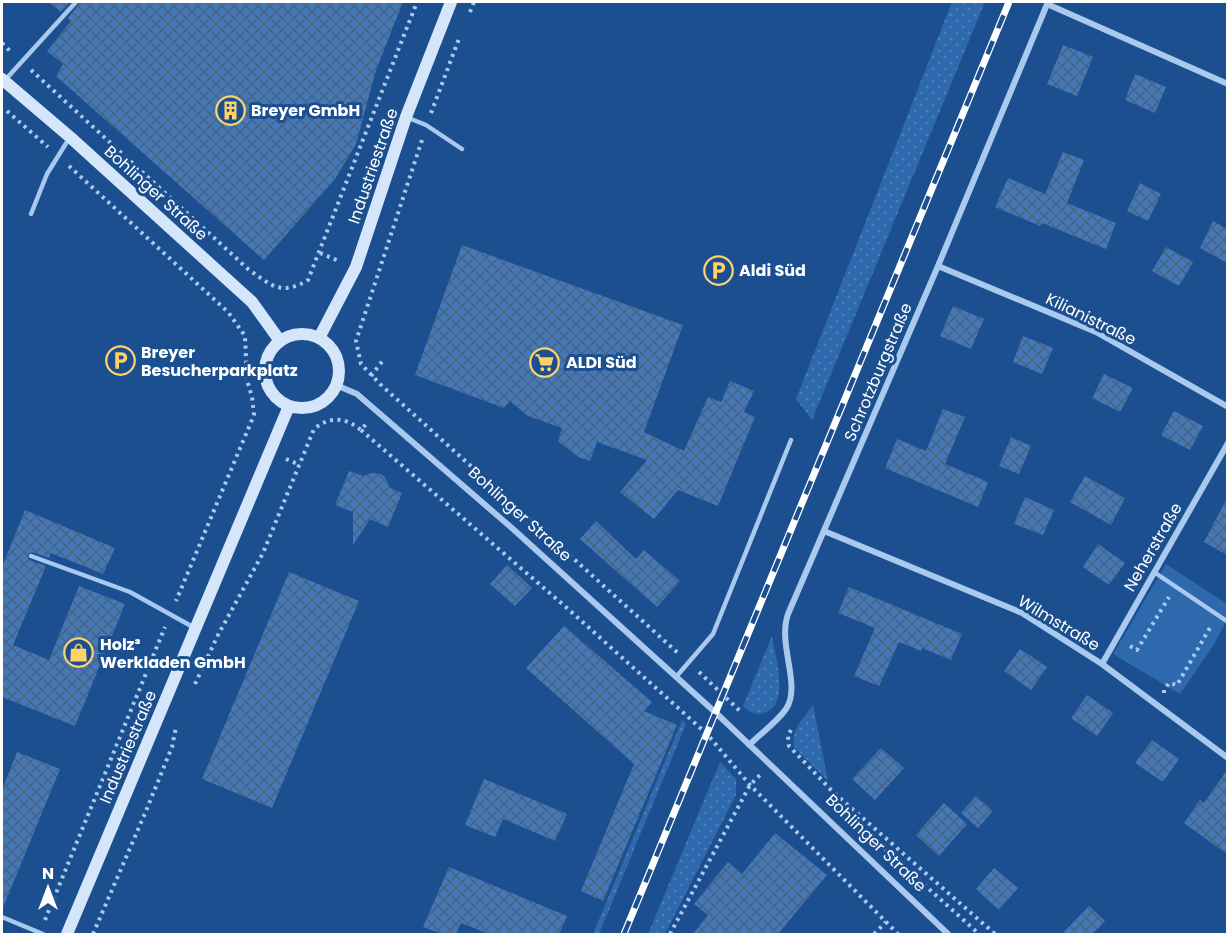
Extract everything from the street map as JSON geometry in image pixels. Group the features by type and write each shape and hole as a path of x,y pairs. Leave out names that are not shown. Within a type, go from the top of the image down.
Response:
{"street":[{"name":"Industriestraße","path":"319,338 356,267 406,117 451,2"},
{"path":"1047,3 1227,84"},
{"name":"Schrotzburgstraße","path":"749,745 785,710 790,700 792,688 783,637 784,624 938,266 1047,3"},
{"name":"Bohlinger Straße","path":"3,80 70,137 252,302 279,341"},
{"name":"Kilianistraße","path":"938,266 1096,332 1227,407"},
{"path":"299,334 319,338 334,353 338,362 339,372 336,386 325,400 316,405 305,408 289,406 274,396 268,386 265,374 266,362 271,350 279,341 299,334"},
{"name":"Bohlinger Straße","path":"336,386 357,394 377,410 676,677 948,934"},
{"name":"Industriestraße","path":"67,934 289,406"},
{"name":"Neherstraße","path":"1102,664 1227,443"},
{"name":"Wilmstraße","path":"824,531 1022,613 1102,664 1227,758"}],"lane":[{"path":"3,80 76,2"},
{"path":"406,117 426,124 462,149"},
{"path":"31,214 47,174 70,137"},
{"path":"676,677 713,634 791,440"},
{"path":"31,556 130,592 196,628"},
{"path":"1154,572 1227,622"},
{"path":"2,917 41,934"}],"path":[{"path":"2,43 248,269 269,284 283,290 295,288 308,280 417,2"},
{"path":"470,13 474,2"},
{"path":"461,35 426,124 356,341 361,364 648,625"},
{"path":"2,106 228,312 245,336 247,380 254,415 170,614 41,934"},
{"path":"372,376 384,358"},
{"path":"193,689 218,635 263,553 314,429 322,423 335,420"},
{"path":"361,430 567,608 707,734 750,784 898,934"},
{"path":"1116,639 1137,650 1176,586"},
{"path":"1166,712 1164,690 1170,683 1177,685 1217,615"},
{"path":"93,934 167,758 178,721"},
{"path":"670,934 750,784 770,764"},
{"path":"829,798 833,792 995,934"},
{"path":"874,934 886,922"}],"shaded area":[{"path":"952,2 985,2 812,420 796,399"},
{"path":"1166,564 1227,604 1227,620 1213,646 1180,694 1113,654"},
{"path":"772,636 779,679 777,701 764,713 755,714 743,706"},
{"path":"813,705 828,781 795,748 794,736 798,725"},
{"path":"682,720 686,724 599,934 593,934"},
{"path":"720,762 736,779 736,795 665,934 648,934"}],"building":[{"path":"48,2 70,2 61,12"},
{"name":"Breyer GmbH","path":"80,2 403,2 376,70 356,144 335,179 264,260 56,76 63,64 47,51 71,21 68,18"},
{"path":"1063,45 1093,57 1077,96 1047,84"},
{"path":"1135,74 1166,87 1155,113 1125,100"},
{"path":"1063,152 1084,160 1067,203 1116,223 1106,249 1042,223 1040,226 995,207 1008,178 1045,194"},
{"path":"1140,183 1161,194 1148,221 1127,211"},
{"path":"1213,221 1227,229 1227,263 1200,248"},
{"name":"ALDI Süd","path":"462,245 683,325 644,432 684,451 708,397 721,402 730,381 754,391 744,412 755,417 718,506 678,490 654,519 620,492 647,460 597,442 590,461 578,457 558,441 562,428 528,416 510,401 504,408 415,375"},
{"path":"1166,247 1193,262 1179,286 1152,271"},
{"path":"953,306 984,319 971,349 940,336"},
{"path":"1023,336 1053,348 1042,374 1013,362"},
{"path":"1104,374 1133,388 1120,412 1092,398"},
{"path":"943,409 965,417 945,464 988,482 978,507 885,468 897,439 926,451"},
{"path":"1174,411 1203,426 1190,450 1161,435"},
{"path":"1011,437 1031,446 1019,474 999,466"},
{"path":"349,471 363,476 372,473 381,474 390,488 402,493 388,527 370,519 353,545 353,512 335,505"},
{"path":"1085,476 1125,498 1111,525 1070,502"},
{"path":"1025,497 1054,510 1043,535 1014,524"},
{"path":"1227,498 1227,555 1204,542"},
{"name":"Holz³ Werkladen GmbH","path":"25,510 115,548 103,574 51,553 49,558 32,552 27,555 29,560 46,566 13,645 49,660 79,586 125,604 75,726 2,697 2,567"},
{"path":"596,521 636,559 644,550 680,581 657,607 580,539"},
{"path":"1098,544 1125,563 1109,585 1083,567"},
{"path":"507,565 532,588 515,606 490,584"},
{"path":"289,572 359,601 272,808 202,779"},
{"path":"849,587 962,634 951,660 922,648 921,651 899,642 879,686 854,676 875,628 838,613"},
{"path":"564,626 652,702 644,711 677,725 603,901 581,891 634,764 526,668"},
{"path":"1020,649 1047,667 1031,690 1004,671"},
{"path":"1087,695 1113,713 1097,736 1071,718"},
{"path":"1152,740 1179,759 1163,782 1135,763"},
{"path":"881,748 904,768 875,800 852,779"},
{"path":"17,752 60,769 2,910 2,790"},
{"path":"1227,770 1227,854 1184,823 1200,800 1204,803"},
{"path":"484,779 567,814 555,841 503,819 495,837 465,825"},
{"path":"976,796 993,811 978,828 961,813"},
{"path":"944,803 967,824 939,856 916,835"},
{"path":"775,833 827,875 778,934 693,934 708,915 694,904 728,862 742,874"},
{"path":"449,867 567,916 559,934 489,934 461,923 456,934 443,934 423,927"},
{"path":"994,868 1018,888 999,910 976,889"},
{"path":"1089,906 1105,921 1092,934 1062,934"}],"railway":[{"path":"624,934 1009,2"}],"place":[{"name":"Breyer GmbH","path":"230,110"},
{"name":"Aldi Süd","path":"718,270"},
{"name":"Breyer Besucherparkplatz","path":"120,361"},
{"name":"ALDI Süd","path":"545,362"},
{"name":"Holz³ Werkladen GmbH","path":"79,653"}]}
